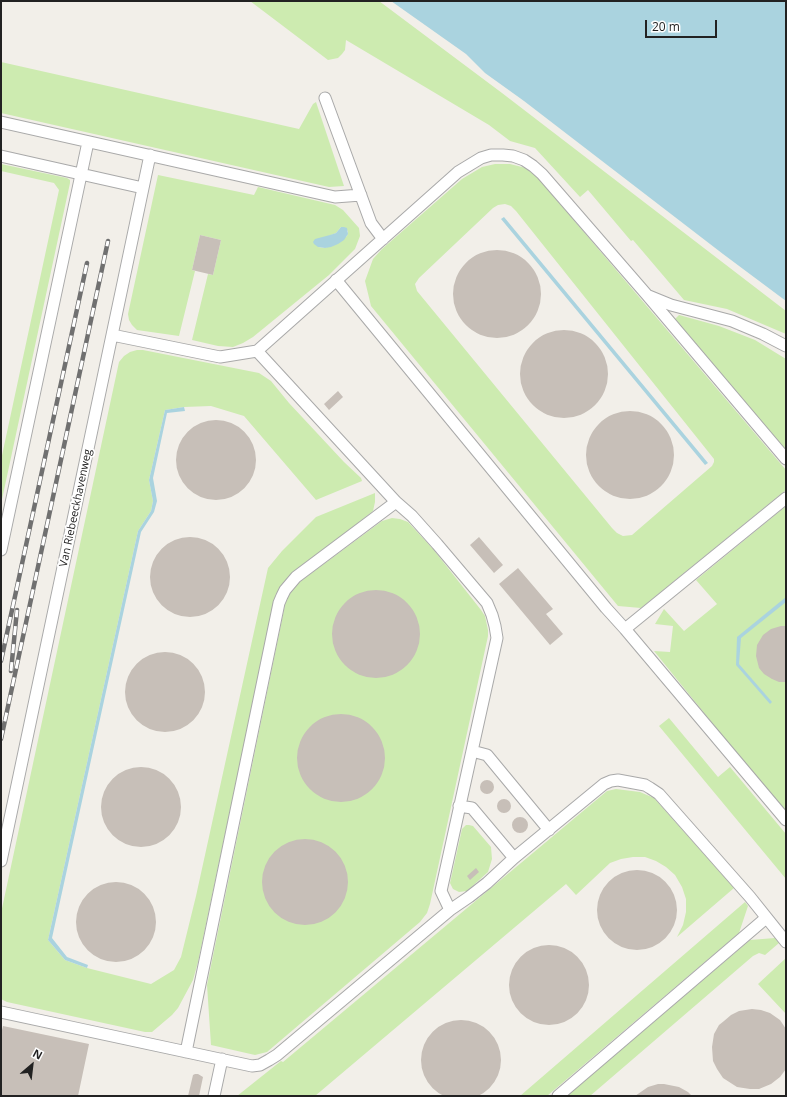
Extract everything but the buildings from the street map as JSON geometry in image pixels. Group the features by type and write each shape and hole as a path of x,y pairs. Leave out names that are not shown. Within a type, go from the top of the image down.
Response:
{"lane":[{"path":"325,98 371,223 383,239"},
{"path":"1,122 335,197 361,195"},
{"path":"1,550 88,142"},
{"name":"Van Riebeeckhavenweg","path":"1,861 150,155"},
{"path":"112,335 220,357 257,351 458,172 481,158 492,155 513,156 524,160 542,174 786,459"},
{"path":"1,156 143,188"},
{"path":"336,280 606,608 786,820"},
{"path":"646,295 671,305 732,321 763,334 786,346"},
{"path":"257,351 371,476 412,516 437,544 487,603 496,626 497,638 441,891 450,910"},
{"path":"625,629 786,498"},
{"path":"186,1052 279,603 285,590 296,577 396,502"},
{"path":"472,751 488,754 549,830"},
{"path":"1,1012 252,1066 260,1064 269,1060 450,910 487,883 514,858 604,784 618,780 645,785 659,794 750,897 785,941"},
{"path":"459,806 472,808 514,858"},
{"path":"558,1096 766,918"},
{"path":"214,1096 222,1059"}],"green space":[{"path":"250,1 379,1 502,93 786,311 786,334 727,309 684,300 588,190 580,197 535,148 510,141 489,125 346,40 345,50 342,54 338,58 328,60"},
{"path":"1,62 299,129 313,104 316,102 344,186 329,187 1,113"},
{"path":"1,164 67,178 70,180 70,183 1,504 1,460 59,190 54,183 1,171"},
{"path":"495,164 510,164 526,168 538,178 786,470 786,490 641,608 618,606 371,306 365,281 373,259 382,249 462,179 482,167","holes":["505,204 511,206 714,459 712,466 632,535 623,536 612,528 417,291 415,284 419,278 493,208 498,205"]},
{"path":"158,175 254,195 258,187 335,205 343,210 359,228 360,236 355,249 329,275 253,337 233,347 218,346 192,340 208,274 213,275 221,240 200,235 192,270 195,271 179,336 137,330 129,320 128,314","holes":["341,227 348,231 347,236 325,248 318,247 318,239 336,233"]},
{"path":"679,315 719,326 755,340 786,359 786,450 675,319"},
{"path":"137,350 259,373 271,381 289,403 361,478 362,481 316,500 244,416 211,406 184,407 165,410 149,480 153,501 151,511 138,531 48,940 65,960 87,968 151,984 174,970 181,957 196,896 268,568 282,551 316,517 375,493 373,511 285,581 276,594 193,980 178,1008 152,1032 145,1032 7,1002 1,999 1,913 119,362 130,352"},
{"path":"786,506 786,811 734,750 654,651 670,652 673,626 655,624 664,609 684,631 717,604 696,580"},
{"path":"392,518 408,522 433,549 481,610 485,616 488,630 488,636 427,913 420,922 267,1052 255,1055 211,1045 207,985 286,600 294,587 301,581 382,521"},
{"path":"669,718 718,777 730,767 786,834 786,879 659,726"},
{"path":"616,789 640,792 654,798 734,888 677,937 683,925 686,912 686,899 682,887 675,875 656,861 645,857 621,859 610,863 576,895 566,884 315,1096 237,1096 281,1061 283,1062 607,791"},
{"path":"466,825 473,826 491,847 492,859 488,872 467,891 459,892 453,889 450,883 462,829"},
{"path":"745,902 748,906 739,933 547,1096 520,1096"},
{"path":"775,938 779,943 765,955 759,953 753,956 590,1096 567,1096 750,940"},
{"path":"786,958 786,1014 758,984"}],"water":[{"path":"391,1 786,1 786,301 524,101 485,73 466,54"},
{"path":"504,217 708,463 705,465 501,219"},
{"path":"341,227 347,228 348,234 344,240 338,244 325,248 318,247 314,244 313,242 315,239 336,233"},
{"path":"184,407 185,411 167,413 153,478 157,501 154,512 141,532 52,938 67,957 88,965 87,968 65,960 48,940 138,531 151,511 153,501 149,480 165,410"},
{"path":"786,597 786,602 741,638 739,664 772,702 770,704 736,665 737,637"}],"railway":[{"path":"1,739 108,241"},
{"path":"1,661 87,263"},
{"path":"11,671 17,610"}]}
